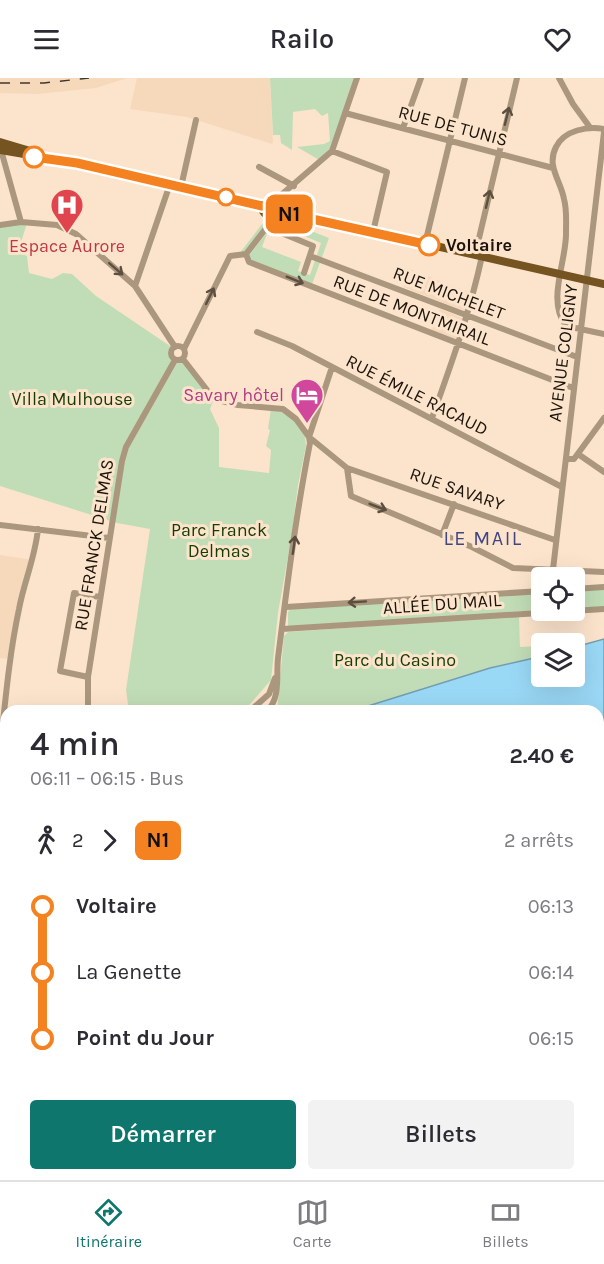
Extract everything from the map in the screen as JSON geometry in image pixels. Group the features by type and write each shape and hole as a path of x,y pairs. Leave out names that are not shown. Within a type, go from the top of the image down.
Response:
{"main road":[{"path":"0,148 262,206 275,204 282,207 285,213"},
{"path":"262,206 263,211 271,218 285,213 604,284"}],"street":[{"path":"275,204 281,195 333,151 357,78"},
{"path":"403,128 421,78"},
{"path":"425,244 465,78"},
{"path":"432,418 467,315 498,154 517,78"},
{"path":"559,78 573,104 589,126 604,131"},
{"name":"RUE DE TUNIS","path":"345,113 553,168"},
{"path":"181,187 196,120"},
{"path":"589,126 568,134 556,144 552,158 565,207 566,235 558,297 566,327 604,334"},
{"name":"AVENUE COLIGNY","path":"552,567 604,131"},
{"path":"0,148 21,222"},
{"path":"333,151 387,172 373,232"},
{"path":"259,167 294,186"},
{"path":"135,286 170,184"},
{"path":"183,359 186,353 184,349 230,256 246,254 267,227 271,218"},
{"path":"0,225 13,225 21,222 58,225 73,232 135,286 175,347 184,349"},
{"path":"267,227 311,244 313,248 304,273"},
{"name":"RUE DE MONTMIRAIL","path":"246,254 249,262 573,388"},
{"name":"RUE MICHELET","path":"310,256 577,357"},
{"name":"RUE ÉMILE RACAUD","path":"257,332 292,346 562,487"},
{"path":"175,347 171,353 175,360 183,359"},
{"path":"183,359 214,399 238,405 283,409 296,419 309,436 347,468 351,496 513,568 531,569"},
{"name":"RUE FRANCK DELMAS","path":"88,705 88,677 126,447 175,360"},
{"path":"271,705 276,692 298,499 310,443 309,436 332,367"},
{"path":"566,459 574,459 604,418"},
{"path":"578,454 604,472"},
{"name":"RUE SAVARY","path":"347,468 509,523 528,533 555,540"},
{"path":"442,535 454,504"},
{"path":"0,525 110,538"},
{"path":"5,705 19,608 34,560 38,529"},
{"path":"585,571 604,572"},
{"path":"585,588 604,587"},
{"path":"88,677 60,670 74,592 100,597"},
{"name":"ALLÉE DU MAIL","path":"286,607 531,592"},
{"name":"ALLÉE DU MAIL","path":"585,610 604,609"},
{"name":"ALLÉE DU MAIL","path":"282,630 531,613"},
{"path":"257,705 269,694 277,669"}],"shaded area":[{"path":"0,78 127,78 96,88 38,94 0,93"},
{"path":"137,78 270,78 273,142 272,144 187,117 130,109"},
{"path":"410,269 471,293 465,311 403,287"},
{"path":"440,309 463,318 456,340 431,330"},
{"path":"0,555 34,560 19,608 10,659 0,658"}],"green space":[{"path":"270,78 357,78 334,148 321,161 297,147 324,144 330,141 328,113 322,116 315,109 293,112 292,150 281,143 280,135 273,135"},
{"path":"287,218 286,221 329,238 311,287 249,262 249,255 268,231 262,247 301,262 298,271 310,275 321,243 285,228 283,233 267,227 246,254 239,254 266,219 274,221"},
{"path":"27,223 18,252 27,256 29,273 52,279 63,273 72,274 96,296 173,348 171,353 175,360 183,359 214,399 210,409 219,428 219,467 269,473 271,450 266,446 270,430 268,429 271,408 283,411 295,421 305,436 306,446 278,613 271,680 249,705 128,705 126,690 150,529 117,523 0,486 0,225"},
{"path":"604,589 604,607 585,608 585,590"},
{"path":"531,594 531,611 288,627 288,612 291,608"},
{"name":"Parc du Casino","path":"519,616 520,647 531,646 531,687 585,687 585,644 604,639 598,705 278,705 284,636 288,632"}],"water":[{"path":"604,639 604,705 371,705 490,668 531,659 531,687 585,687 585,644"}],"railway":[{"path":"0,83 44,83 89,78"}],"bus line":[{"name":"N1","path":"34,157 77,163 262,206 263,204 275,204 284,208 285,213 429,245"}],"place":[{"name":"Espace Aurore","path":"67,234"},
{"name":"Voltaire","path":"429,245"},
{"name":"Savary hôtel","path":"307,424"}],"district":[{"name":"LE MAIL","path":"483,538"}],"park label":[{"name":"Villa Mulhouse","path":"72,399"},
{"name":"Parc Franck Delmas","path":"219,540"}]}
